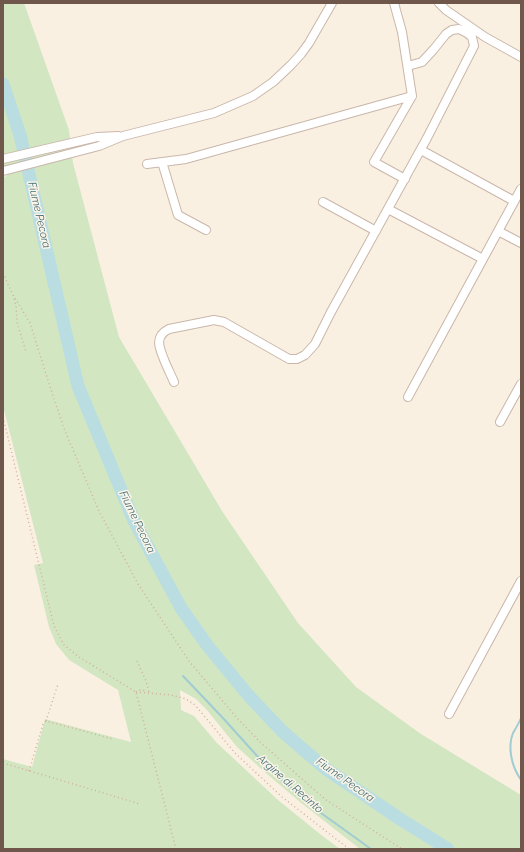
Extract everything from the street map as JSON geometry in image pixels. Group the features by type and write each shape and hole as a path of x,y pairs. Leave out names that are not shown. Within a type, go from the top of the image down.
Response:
{"street":[{"path":"3,170 99,146 123,136 214,113 253,96 273,82 301,54 313,37 332,3"},
{"path":"394,3 402,32 412,96 374,162 405,179"},
{"path":"439,3 446,10 485,37 521,58"},
{"path":"174,382 158,346 160,337 164,331 169,329 214,320 224,322 289,359 297,359 305,355 316,344 331,312 421,150 474,46 472,38 467,33 459,29 452,30 446,34 422,62 408,66"},
{"path":"146,164 186,159 412,96"},
{"path":"3,159 98,137 123,136"},
{"path":"421,150 514,201"},
{"path":"162,162 178,214 206,230"},
{"path":"408,397 521,189"},
{"path":"323,202 376,231"},
{"path":"388,209 483,259"},
{"path":"498,231 521,244"},
{"path":"500,422 521,384"},
{"path":"449,714 521,581"}],"path":[{"path":"3,273 12,293 30,323 65,431 99,511 138,584 189,661 237,718 260,742 326,800 402,849"},
{"path":"12,293 16,306 17,322 26,352"},
{"path":"3,417 54,626 64,645 79,657 136,692 171,694 186,699 195,706 235,753 277,792 349,849"},
{"path":"137,661 146,681 148,692"},
{"path":"30,771 43,724 46,721 58,684"},
{"path":"136,692 176,849"},
{"path":"46,721 114,739"},
{"path":"3,763 140,804"}],"green space":[{"path":"3,3 24,3 69,130 73,163 119,337 222,511 298,623 356,687 421,734 521,795 521,849 360,849 267,774 237,747 196,699 180,690 181,710 194,716 217,743 278,800 340,849 3,849 3,759 32,767 45,719 131,742 118,690 69,660 56,644 49,627 34,565 43,563 3,406 3,177 7,176 3,169"}],"waterway":[{"name":"Fiume Pecora","path":"3,84 20,135 78,386 134,521 181,608 207,645 248,695 283,732 326,769 400,819 448,849"},
{"name":"Argine di Recinto","path":"183,676 268,768 321,813 371,849"},
{"path":"521,718 513,733 510,745 511,757 521,780"}]}
